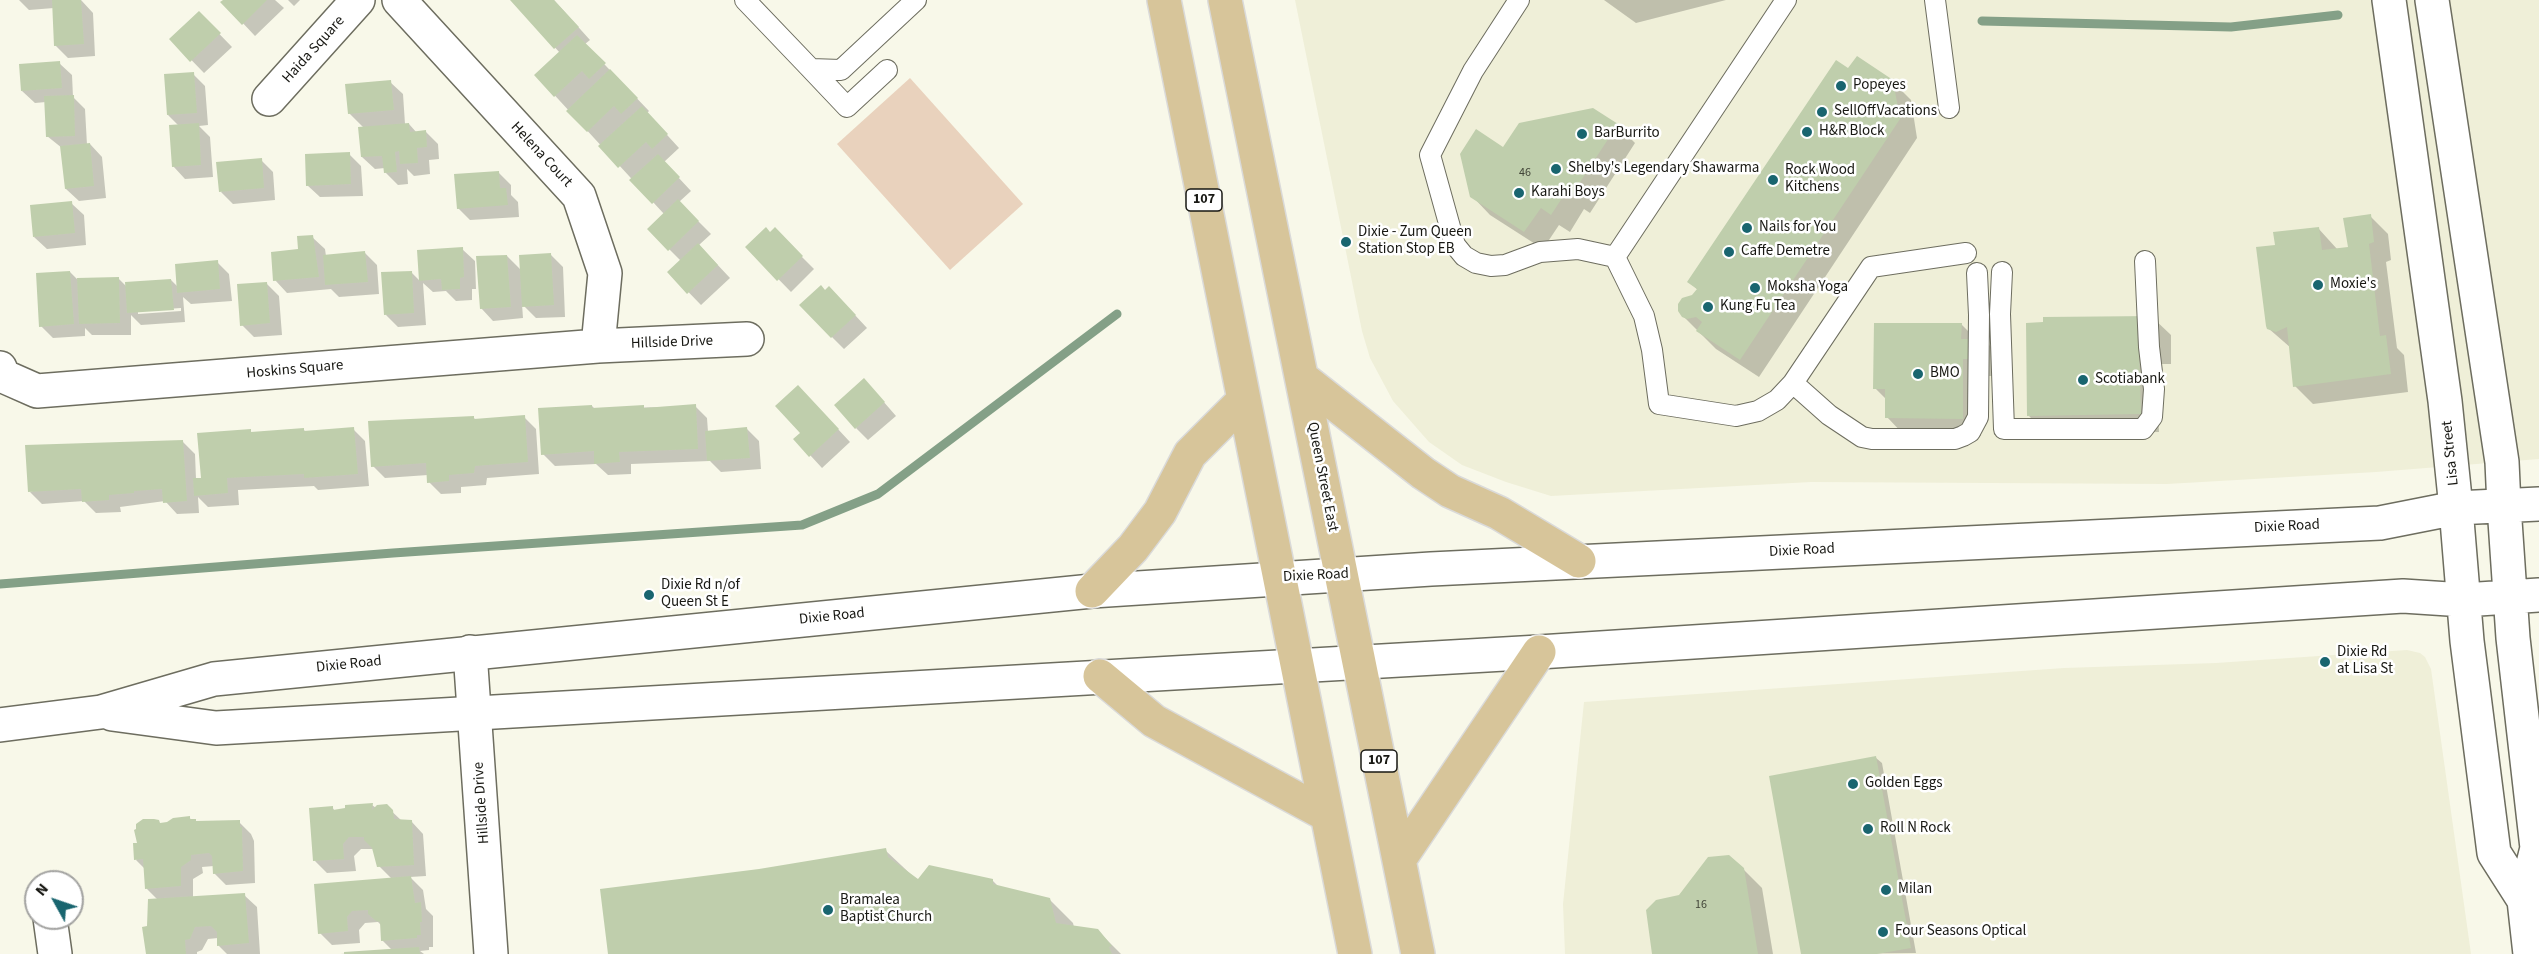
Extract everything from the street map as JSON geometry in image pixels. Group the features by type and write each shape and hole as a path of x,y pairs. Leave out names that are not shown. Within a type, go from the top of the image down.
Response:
{"main road":[{"name":"Haida Square","path":"269,99 358,0"},
{"name":"Helena Court","path":"399,0 579,196 604,273 598,346"},
{"name":"107","path":"1164,0 1355,954"},
{"name":"Queen Street East","path":"1225,0 1418,954"},
{"name":"Lisa Street","path":"2389,0 2444,390 2463,600 2494,853 2523,900"},
{"name":"Lisa Street","path":"2432,0 2500,450 2504,506 2524,596 2512,638 2537,848 2523,900 2530,954"},
{"name":"Hillside Drive","path":"598,346 747,339"},
{"name":"Hoskins Square","path":"0,368 3,376 37,391 598,346"},
{"path":"1302,378 1423,473 1450,491 1499,513 1579,561"},
{"path":"1092,591 1133,548 1160,512 1190,454 1244,400"},
{"name":"Dixie Road","path":"0,725 101,712 214,679 1092,591 1579,561 2380,523 2456,508 2539,504"},
{"name":"Dixie Road","path":"101,712 216,728 1539,652 2403,596 2463,600 2524,596"},
{"name":"Hillside Drive","path":"470,652 491,954"},
{"path":"1399,860 1539,652"},
{"path":"1100,676 1154,721 1327,815"},
{"path":"52,930 55,954"}],"lane":[{"path":"745,0 847,107 887,70"},
{"path":"811,69 841,70 916,0"},
{"path":"1519,0 1473,71 1430,154 1450,232 1455,245 1464,256 1476,263 1491,266 1505,265 1540,252 1559,250 1578,249 1615,257"},
{"path":"1615,257 1786,0"},
{"path":"1935,0 1948,108"},
{"path":"1615,257 1644,316 1652,350 1659,404 1736,416 1758,411 1778,400 1793,383 1871,267 1966,253"},
{"path":"2002,272 2000,314 2004,429 2144,429 2152,417 2154,389 2149,347 2145,261"},
{"path":"1793,383 1829,415 1862,437 1872,440 1955,438 1970,432 1978,417 1977,273"}],"shaded area":[{"path":"1295,0 2539,0 2539,459 2376,472 2167,484 1811,482 1551,496 1506,482 1462,465 1429,442 1393,401 1370,358 1362,331"},
{"path":"910,78 1023,204 950,270 837,144"},
{"path":"2407,650 2420,653 2425,657 2431,669 2471,954 1565,954 1563,904 1584,702 2064,668 2216,663"}],"building":[{"path":"52,0 81,0 84,44 54,46"},
{"path":"223,0 267,0 242,25 220,2"},
{"path":"510,0 554,0 579,27 554,49"},
{"path":"199,11 221,33 190,62 169,39"},
{"path":"577,35 606,63 589,79 582,71 554,97 534,75"},
{"path":"1857,56 1893,80 1900,119 1740,360 1696,331 1702,322 1696,317 1687,319 1682,317 1678,311 1678,304 1682,298 1692,295 1697,289 1687,282 1836,60 1848,68"},
{"path":"60,61 62,88 21,91 19,64"},
{"path":"610,69 638,98 621,114 614,106 587,132 566,111"},
{"path":"194,72 197,113 167,115 164,74"},
{"path":"391,80 394,110 348,114 345,84"},
{"path":"74,95 75,136 46,137 44,96"},
{"path":"642,106 668,134 652,149 646,142 618,168 598,146"},
{"path":"1593,108 1618,124 1571,196 1566,192 1551,215 1541,208 1524,232 1470,197 1460,154 1476,129 1503,147 1519,123"},
{"path":"199,123 201,165 172,167 169,125"},
{"path":"409,123 410,132 426,130 427,147 417,148 418,163 400,164 399,151 395,152 397,172 384,173 382,156 361,157 358,127"},
{"path":"90,143 94,186 65,189 60,146"},
{"path":"350,152 351,184 306,186 305,154"},
{"path":"658,154 680,177 652,204 629,180"},
{"path":"262,158 264,188 219,192 216,162"},
{"path":"499,171 500,188 506,188 508,205 457,209 454,174"},
{"path":"678,199 699,221 668,251 647,229"},
{"path":"72,201 75,233 33,237 30,205"},
{"name":"Moxie's","path":"2371,214 2374,242 2369,244 2380,336 2386,335 2391,374 2293,387 2287,327 2276,332 2267,329 2266,326 2256,247 2275,245 2273,232 2319,227 2322,250 2348,247 2343,218"},
{"path":"766,227 770,232 775,227 803,256 777,281 745,247"},
{"path":"313,235 319,277 273,281 271,252 298,249 297,236"},
{"path":"698,243 718,265 687,294 667,272"},
{"path":"463,247 464,277 460,278 460,289 442,290 441,279 419,281 417,250"},
{"path":"365,251 368,282 325,285 323,255"},
{"path":"551,253 554,305 522,307 519,255"},
{"path":"507,255 511,307 480,309 476,256"},
{"path":"218,260 220,289 177,293 175,264"},
{"path":"70,271 74,324 39,327 36,273"},
{"path":"412,271 414,313 384,315 381,272"},
{"path":"119,277 120,323 79,324 77,278"},
{"path":"171,279 174,310 127,313 125,282"},
{"path":"267,282 270,323 240,326 237,284"},
{"path":"821,285 825,290 829,286 856,315 831,338 799,305"},
{"name":"Scotiabank","path":"2153,316 2154,347 2139,347 2141,414 2027,416 2026,323 2043,322 2043,317"},
{"name":"BMO","path":"1874,323 1962,323 1961,339 1985,339 1984,359 1963,359 1963,419 1885,418 1885,389 1873,389"},
{"path":"864,378 885,402 855,429 834,405"},
{"path":"798,385 839,429 809,457 793,439 800,433 775,406"},
{"path":"696,404 698,449 619,452 620,462 594,464 594,451 541,455 538,408 644,405 644,408"},
{"path":"525,415 528,462 475,466 474,473 449,475 449,481 427,483 426,463 371,467 368,421 474,416 474,419"},
{"path":"354,427 358,474 304,478 304,474 227,478 228,493 194,496 193,478 201,478 197,433 304,428 304,431"},
{"path":"747,427 750,458 707,461 705,431"},
{"path":"183,440 187,501 163,503 162,489 109,495 109,500 82,502 81,489 28,492 25,445"},
{"path":"1876,756 1911,948 1877,954 1801,954 1769,776"},
{"path":"373,803 372,810 377,805 387,804 393,810 394,819 412,820 414,865 377,867 372,848 364,837 349,837 343,844 344,859 313,861 309,808 333,806 333,810 345,808 345,805"},
{"path":"190,816 190,819 196,819 196,821 240,820 243,871 213,874 212,856 209,853 191,855 191,860 181,867 181,886 145,889 143,859 134,860 133,843 137,843 134,830 136,824 143,819 159,820 160,823 173,818"},
{"name":"Bramalea Baptist Church","path":"886,848 888,857 918,879 929,865 993,879 993,884 1050,898 1056,923 1098,929 1112,946 1109,947 1112,954 608,954 600,889 759,869"},
{"path":"1729,855 1744,868 1758,954 1652,954 1646,910 1656,900 1679,895 1708,857"},
{"path":"411,876 415,903 421,902 421,935 417,935 417,938 381,941 380,922 368,914 368,910 352,911 347,917 348,931 318,934 314,884"},
{"path":"245,893 249,943 217,946 217,932 211,926 195,927 190,939 185,940 186,954 146,954 142,927 147,926 148,899"},
{"path":"419,947 420,954 344,954 344,952"}],"waterway":[{"path":"1982,21 2231,27 2338,15"},
{"path":"0,584 393,553 802,525 878,494 1117,314"}],"place":[{"name":"Popeyes","path":"1841,86"},
{"name":"SellOffVacations","path":"1822,112"},
{"name":"H&R Block","path":"1807,132"},
{"name":"BarBurrito","path":"1582,134"},
{"name":"Shelby's Legendary Shawarma","path":"1556,169"},
{"name":"Rock Wood Kitchens","path":"1773,180"},
{"name":"Karahi Boys","path":"1519,193"},
{"name":"Nails for You","path":"1747,228"},
{"name":"Dixie - Zum Queen Station Stop EB","path":"1346,242"},
{"name":"Caffe Demetre","path":"1729,252"},
{"name":"Moxie's","path":"2318,285"},
{"name":"Moksha Yoga","path":"1755,288"},
{"name":"Kung Fu Tea","path":"1708,307"},
{"name":"BMO","path":"1918,374"},
{"name":"Scotiabank","path":"2083,380"},
{"name":"Dixie Rd n/of Queen St E","path":"649,595"},
{"name":"Dixie Rd at Lisa St","path":"2325,662"},
{"name":"Golden Eggs","path":"1853,784"},
{"name":"Roll N Rock","path":"1868,829"},
{"name":"Milan","path":"1886,890"},
{"name":"Bramalea Baptist Church","path":"828,910"},
{"name":"Four Seasons Optical","path":"1883,932"}]}
